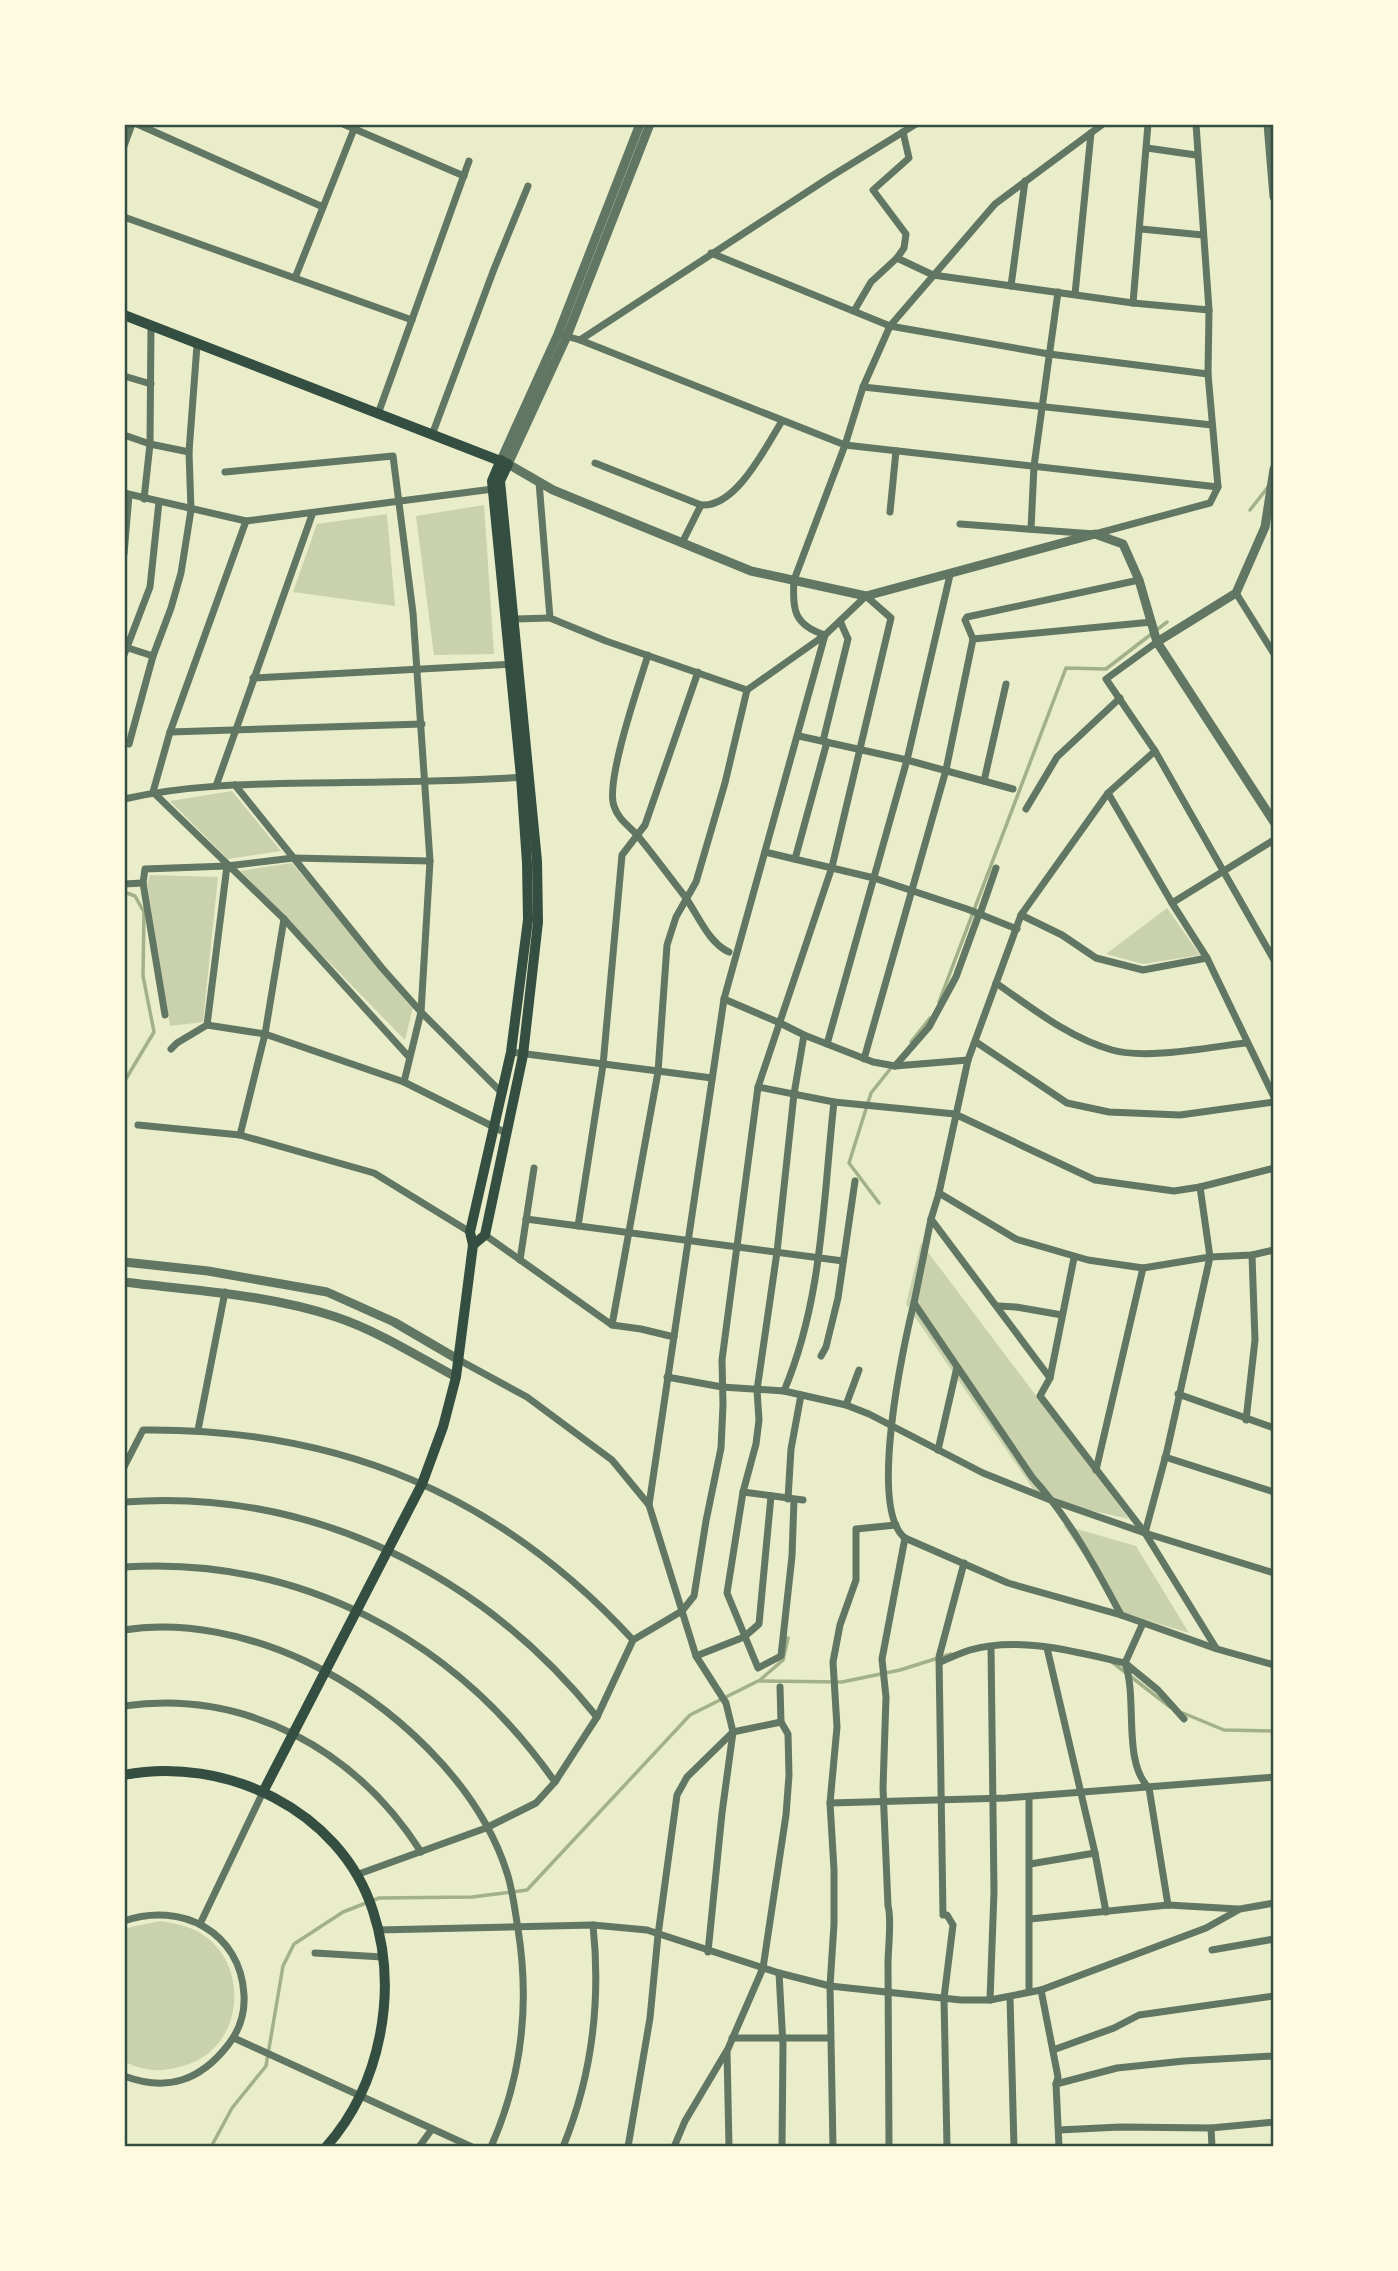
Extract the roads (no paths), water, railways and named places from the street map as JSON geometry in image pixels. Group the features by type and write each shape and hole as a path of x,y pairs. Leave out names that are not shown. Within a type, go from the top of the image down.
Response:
{"main road":[{"path":"124,315 505,462"},
{"path":"473,1245 485,1235 523,1055 538,922 537,861 492,481 505,462"},
{"path":"505,462 500,481 515,619 515,664"},
{"path":"262,1792 422,1483 443,1427 456,1377 473,1245 470,1232 511,1052 528,920 525,777"},
{"path":"124,1775 166,1770 204,1773 262,1792 292,1808 322,1832 356,1875 373,1910 378,1930 384,1984 382,2022 373,2060 360,2096 344,2124 326,2147"}],"street":[{"path":"124,146 134,124 323,206"},
{"path":"343,124 464,176"},
{"path":"562,335 640,124"},
{"path":"650,124 562,335 505,462 539,482 751,571 866,596 1210,503 1218,487 1208,374 1209,310 1196,155 1196,124"},
{"path":"580,340 711,253 916,124"},
{"path":"825,635 810,630 801,623 793,601 794,580 845,445 863,387 890,326 995,204 1103,124"},
{"path":"1133,303 1148,124"},
{"path":"1268,124 1274,197"},
{"path":"295,278 354,129"},
{"path":"854,312 871,282 904,248 906,234 873,190 909,158 903,132"},
{"path":"1075,294 1091,133"},
{"path":"1147,148 1196,155"},
{"path":"378,414 470,161"},
{"path":"1011,286 1025,181"},
{"path":"432,435 528,186"},
{"path":"124,217 412,320"},
{"path":"1141,229 1203,235"},
{"path":"711,253 890,326 1049,354 1208,374"},
{"path":"897,258 933,275 1133,303 1209,310"},
{"path":"1031,529 1034,467 1058,292"},
{"path":"144,499 150,444 147,383 151,326"},
{"path":"562,335 845,445 1218,487"},
{"path":"129,744 153,656 181,573 191,510 189,452 197,345"},
{"path":"124,376 147,383"},
{"path":"863,387 1212,425"},
{"path":"595,463 701,505 719,503 729,496 754,465 782,421"},
{"path":"124,435 150,444 189,452"},
{"path":"890,512 896,451"},
{"path":"225,472 393,456 413,612 430,861 421,1012 404,1082"},
{"path":"1274,468 1265,527 1236,593 1157,640 1107,679 1155,751 1274,960"},
{"path":"539,482 550,618"},
{"path":"124,553 127,494 246,522 493,489"},
{"path":"153,656 125,650 150,587 159,502"},
{"path":"682,543 701,505"},
{"path":"216,786 312,514"},
{"path":"153,792 170,732 246,522"},
{"path":"960,524 1095,534 1123,544 1139,580 1157,640 1274,822"},
{"path":"827,1044 907,760 950,575"},
{"path":"864,1059 946,770 973,639 965,620 969,616 1139,580"},
{"path":"1236,593 1274,654"},
{"path":"612,1325 658,1072 667,945 676,917 696,882 725,783 747,690 825,635 866,596"},
{"path":"356,1875 486,1828 536,1803 555,1782 597,1717 633,1640 682,1611 694,1596 721,1448 722,1360 758,1087 832,867 891,618 866,596"},
{"path":"515,619 550,618 747,690"},
{"path":"794,859 825,742 848,639 840,621"},
{"path":"973,639 1153,624"},
{"path":"649,1505 724,999 825,635"},
{"path":"648,655 611,795 619,817 637,835 687,899 719,948 729,952"},
{"path":"253,678 515,664"},
{"path":"578,1226 603,1065 622,855 645,825 698,672"},
{"path":"984,781 1006,684"},
{"path":"1026,810 1057,757 1119,698"},
{"path":"170,732 422,724"},
{"path":"799,736 907,760 1013,789"},
{"path":"1155,751 1108,793 1021,915 996,983 968,1060 931,1219 891,1427 887,1484 898,1533 905,1538 1008,1583 1121,1615 1274,1665"},
{"path":"124,799 153,792 216,786 525,777"},
{"path":"235,785 421,1012 502,1093"},
{"path":"153,792 284,919 409,1057"},
{"path":"976,1042 1067,1103 1109,1112 1180,1115 1274,1100 1208,958 1172,903 1108,793"},
{"path":"1172,903 1274,841"},
{"path":"765,852 874,878 968,909 1017,929"},
{"path":"165,1015 143,883 145,869 227,866 293,858 430,861"},
{"path":"207,1025 227,866"},
{"path":"891,1065 929,1027 956,977 996,868"},
{"path":"124,884 143,883"},
{"path":"1021,915 1062,936 1096,958 1143,970 1208,958"},
{"path":"240,1135 265,1034 284,919"},
{"path":"996,983 1069,1032 1113,1051 1162,1053 1246,1043"},
{"path":"724,999 864,1059 891,1065 968,1060"},
{"path":"171,1049 207,1025 265,1034 404,1082 506,1133"},
{"path":"801,1395 791,1449 795,1500 781,1656 758,1668 727,1593 743,1492 756,1444 759,1420 757,1390 777,1252 794,1094 804,1035"},
{"path":"511,1052 712,1078"},
{"path":"758,1087 834,1102 955,1114 1095,1180 1174,1191 1274,1168"},
{"path":"784,1391 811,1308 820,1257 834,1102"},
{"path":"138,1125 240,1135 374,1173 470,1232"},
{"path":"520,1260 534,1168"},
{"path":"821,1356 836,1304 855,1181"},
{"path":"1145,1533 1165,1457 1210,1256 1200,1187"},
{"path":"939,1193 1016,1238 1074,1258 1143,1268 1210,1256 1252,1255 1274,1250"},
{"path":"526,1219 843,1261"},
{"path":"931,1219 1050,1378"},
{"path":"485,1235 612,1325 674,1338"},
{"path":"1247,1420 1255,1340 1252,1255"},
{"path":"1074,1258 1050,1378 1040,1396 1145,1533 1217,1648"},
{"path":"124,1262 208,1271 327,1292 394,1322 527,1397 612,1460 649,1505 696,1656 726,1703 733,1732 708,1952"},
{"path":"1096,1469 1143,1268"},
{"path":"124,1282 225,1292 293,1304 338,1318 391,1341 456,1377"},
{"path":"198,1430 225,1292"},
{"path":"914,1303 1032,1477 1053,1501 1089,1555 1121,1615"},
{"path":"998,1306 1062,1315"},
{"path":"938,1450 957,1367"},
{"path":"846,1405 859,1370"},
{"path":"667,1377 722,1387 784,1391 846,1405 983,1473 1053,1501 1274,1573"},
{"path":"1178,1394 1274,1428"},
{"path":"124,1467 143,1430 198,1430 260,1436 312,1446 362,1461 422,1483 481,1514 536,1550 587,1593 633,1640"},
{"path":"1165,1457 1274,1492"},
{"path":"743,1492 795,1500"},
{"path":"696,1656 744,1637 759,1624 771,1496"},
{"path":"124,1502 194,1502 252,1508 318,1524 388,1549 444,1579 500,1618 558,1672 597,1717"},
{"path":"832,2147 830,1986 834,1924 830,1803 837,1727 833,1662 840,1625 856,1580 856,1530 896,1525"},
{"path":"889,2147 888,1923 891,1914 888,1906 884,1801 886,1697 882,1659 905,1538"},
{"path":"947,2147 944,1998 953,1925 947,1915 943,1914 939,1657 964,1563"},
{"path":"124,1567 193,1568 248,1575 302,1589 356,1611 415,1643 478,1691 519,1734 555,1782"},
{"path":"1143,1623 1125,1663 1130,1676 1131,1728 1139,1778 1149,1788 1168,1905"},
{"path":"124,1630 165,1627 219,1634 268,1647 325,1671 384,1708 424,1744 458,1784 486,1828 508,1876 518,1927 524,1989 520,2053 508,2103 491,2147"},
{"path":"940,1662 971,1649 1012,1645 1083,1652 1125,1663 1158,1690 1184,1719"},
{"path":"990,1647 994,1892 990,2000"},
{"path":"1047,1648 1095,1853 1106,1912"},
{"path":"674,2147 685,2121 727,2051 763,1968 786,1815 789,1775 788,1734 781,1722 780,1687"},
{"path":"124,1706 201,1706 247,1716 293,1733 329,1754 364,1782 395,1815 421,1852"},
{"path":"628,2147 650,2018 677,1795 687,1777 733,1732 781,1722"},
{"path":"830,1803 1029,1797 1274,1777"},
{"path":"200,1924 262,1792"},
{"path":"1029,1797 1029,1992"},
{"path":"1030,1864 1095,1853"},
{"path":"1030,1919 1168,1905 1240,1909 1274,1903"},
{"path":"378,1930 593,1925 647,1930 708,1952 830,1986 961,2000 990,2000 1041,1990 1206,1927 1240,1909"},
{"path":"124,1921 142,1914 169,1913 200,1924 214,1933 230,1951 241,1973 244,1997 241,2021 234,2038 215,2063 193,2077 167,2083 141,2082 124,2076"},
{"path":"563,2147 584,2083 594,2031 597,1979 593,1925"},
{"path":"1212,1950 1274,1939"},
{"path":"315,1953 382,1957"},
{"path":"779,1973 783,2039 782,2147"},
{"path":"1041,1990 1058,2077 1059,2147"},
{"path":"1010,1997 1014,2147"},
{"path":"1053,2050 1147,2013 1274,1997"},
{"path":"234,2038 472,2147"},
{"path":"732,2038 830,2038"},
{"path":"727,2051 729,2147"},
{"path":"1056,2084 1117,2068 1274,2056"},
{"path":"1059,2130 1120,2127 1211,2128 1274,2122"},
{"path":"1211,2128 1212,2147"},
{"path":"419,2147 432,2129"}],"waterway":[{"path":"1250,510 1268,487"},
{"path":"939,1002 1066,668 1106,669 1167,622"},
{"path":"124,892 135,896 144,912 143,976 154,1032 124,1082"},
{"path":"911,1042 930,1018"},
{"path":"879,1203 849,1163 871,1093 891,1068"},
{"path":"760,1680 783,1660 788,1638"},
{"path":"211,2147 232,2108 266,2066 283,1966 294,1944 343,1912 379,1898 472,1897 527,1890 690,1715 758,1681 842,1682 900,1670 951,1654"},
{"path":"1112,1662 1170,1707"},
{"path":"1183,1713 1224,1730 1274,1731"}]}
